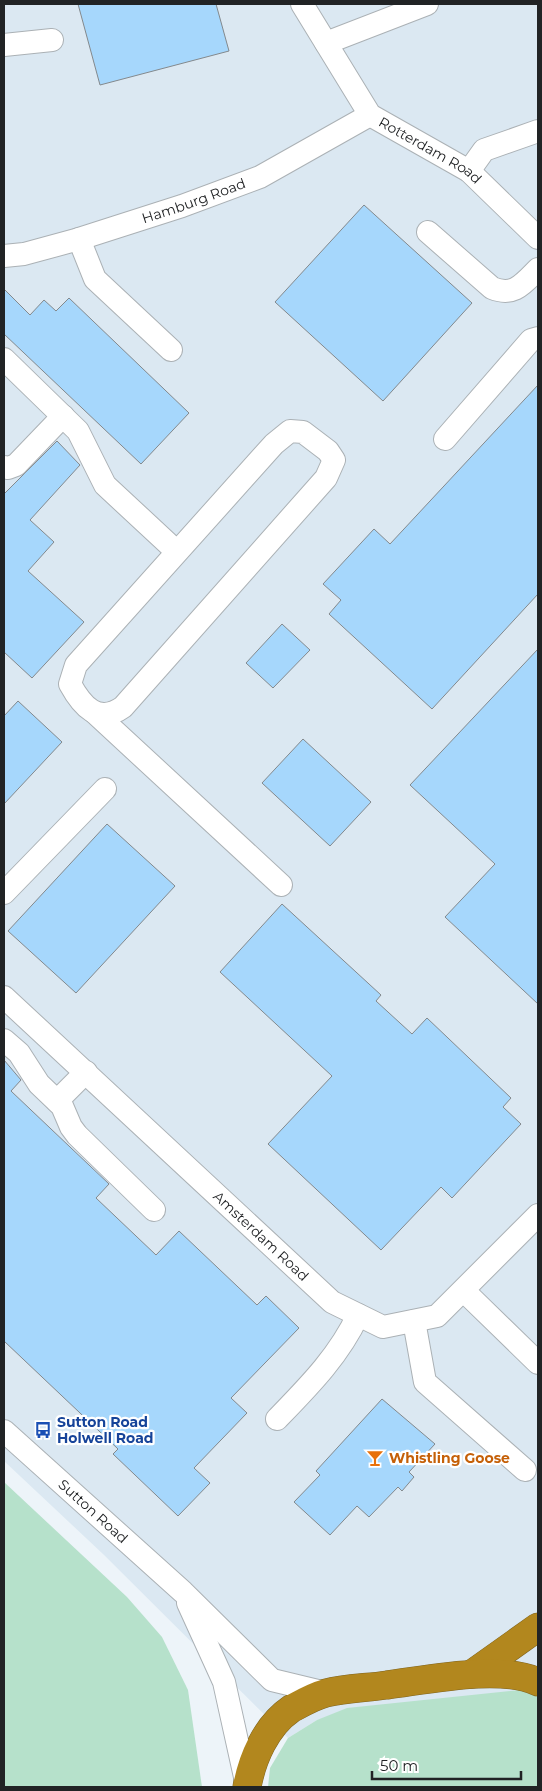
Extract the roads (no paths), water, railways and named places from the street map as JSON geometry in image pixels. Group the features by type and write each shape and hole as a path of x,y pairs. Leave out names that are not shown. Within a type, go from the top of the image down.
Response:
{"highway":[{"path":"472,1674 538,1627"},
{"path":"247,1787 254,1761 276,1724 290,1710 326,1693 472,1674 510,1674 538,1682"}],"street":[{"name":"Rotterdam Road","path":"302,4 370,115 469,171 538,238"},
{"path":"326,43 427,4"},
{"path":"4,45 52,40"},
{"name":"Hamburg Road","path":"4,256 24,254 80,239 182,206 260,177 370,115"},
{"path":"469,171 484,150 538,131"},
{"path":"428,232 492,288 499,291 512,292 538,269"},
{"path":"80,239 95,279 171,350"},
{"path":"445,438 531,340 538,338"},
{"path":"4,359 78,431 105,485 176,551"},
{"path":"4,467 8,468 16,465 62,416"},
{"path":"95,713 105,716 115,712 129,699 326,478 334,460 328,451 303,432 290,431 274,444 176,551 76,665 70,684 77,698 281,885"},
{"path":"4,893 105,789"},
{"name":"Amsterdam Road","path":"4,996 332,1302 383,1327 437,1316 538,1215"},
{"path":"4,1040 18,1053 34,1078 62,1106 71,1127 77,1135 154,1210"},
{"path":"58,1102 86,1072"},
{"path":"464,1290 534,1351"},
{"path":"277,1420 311,1384 341,1346 358,1315"},
{"path":"414,1321 422,1374 430,1389 525,1470"},
{"name":"Sutton Road","path":"4,1430 183,1592 272,1680 326,1693"},
{"name":"Sutton Road","path":"183,1592 224,1682 247,1787"}],"place":[{"name":"Sutton Road Holwell Road","path":"43,1430"},
{"name":"Whistling Goose","path":"375,1458"}]}
